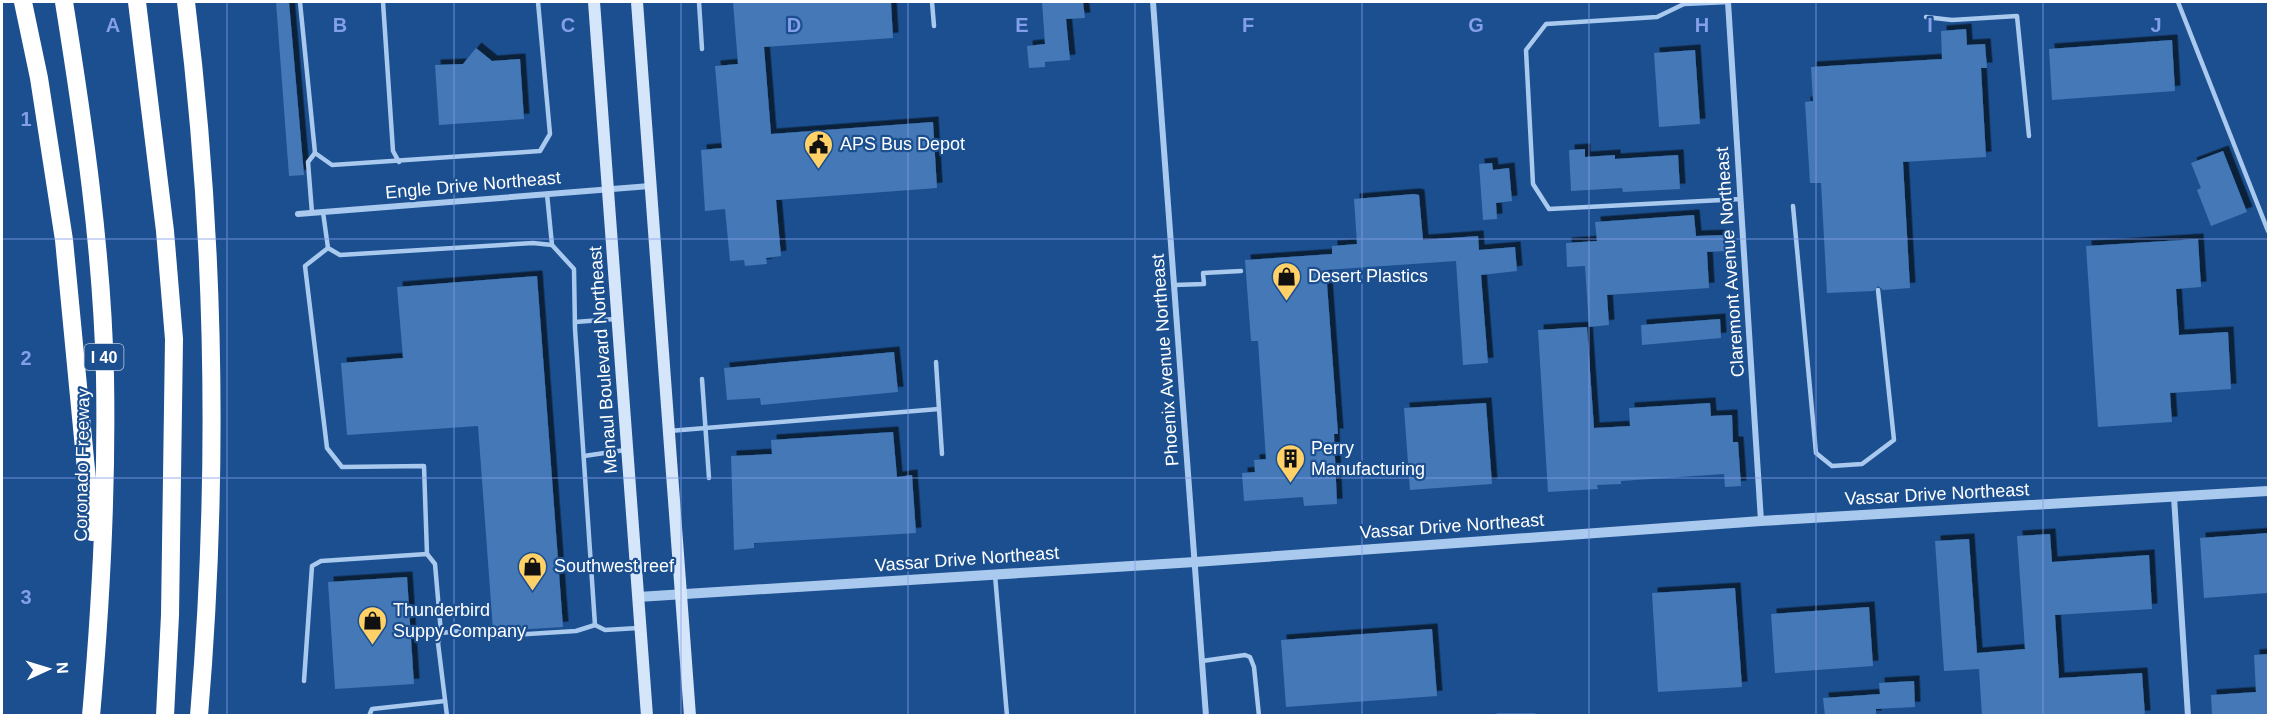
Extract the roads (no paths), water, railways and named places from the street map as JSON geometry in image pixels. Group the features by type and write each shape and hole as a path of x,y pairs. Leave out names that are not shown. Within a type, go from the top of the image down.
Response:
{"highway":[{"path":"23,2 39,78 64,240 101,605"},
{"name":"Coronado Freeway","path":"64,2 85,140 101,299 105,376 101,605 91,716"},
{"path":"137,2 165,231 174,339 170,603 165,716"},
{"path":"186,2 199,119 209,301 209,509 199,716"}],"main road":[{"name":"Menaul Boulevard Northeast","path":"594,2 647,716"},
{"path":"637,2 690,716"}],"street":[{"name":"Phoenix Avenue Northeast","path":"1153,2 1206,716"},
{"name":"Claremont Avenue Northeast","path":"1728,2 1761,520"},
{"name":"Engle Drive Northeast","path":"298,214 651,185"},
{"name":"Vassar Drive Northeast","path":"638,597 1195,562 1761,520 2268,491"},
{"path":"2174,497 2188,716"}],"lane":[{"path":"300,2 315,153 308,162 312,213"},
{"path":"383,2 393,151 399,162"},
{"path":"315,153 332,165 540,151 550,134 538,2"},
{"path":"699,2 702,49"},
{"path":"932,2 934,26"},
{"path":"1728,2 1684,4 1657,17 1546,24 1526,50 1533,184 1549,209 1741,199"},
{"path":"2178,2 2268,231"},
{"path":"1926,17 1952,20 2017,16 2029,136"},
{"path":"547,194 552,245 574,269 575,322 595,625"},
{"path":"1793,206 1816,453 1832,466 1862,464 1894,440 1878,290"},
{"path":"323,212 328,248"},
{"path":"328,248 340,255 533,243 552,245"},
{"path":"328,248 305,266 327,448 342,467 424,466 427,554 435,564 441,633 438,643 447,716"},
{"path":"1174,285 1204,286 1203,273 1241,272"},
{"path":"575,322 618,319"},
{"path":"936,362 942,454"},
{"path":"702,379 709,478"},
{"path":"669,431 939,409"},
{"path":"584,456 627,450"},
{"path":"304,681 312,566 321,561 427,554"},
{"path":"995,574 1007,716"},
{"path":"441,633 479,629 496,636 576,631 595,625 605,630 640,628"},
{"path":"1202,661 1245,655 1250,657 1254,667 1259,716"},
{"path":"369,716 372,709 445,701"},
{"path":"1497,716 1535,716"}],"place":[{"name":"APS Bus Depot","path":"819,170"},
{"name":"Desert Plastics","path":"1287,302"},
{"name":"Perry Manufacturing","path":"1290,484"},
{"name":"Southwest reef","path":"533,592"},
{"name":"Thunderbird Suppy Company","path":"372,646"}]}
